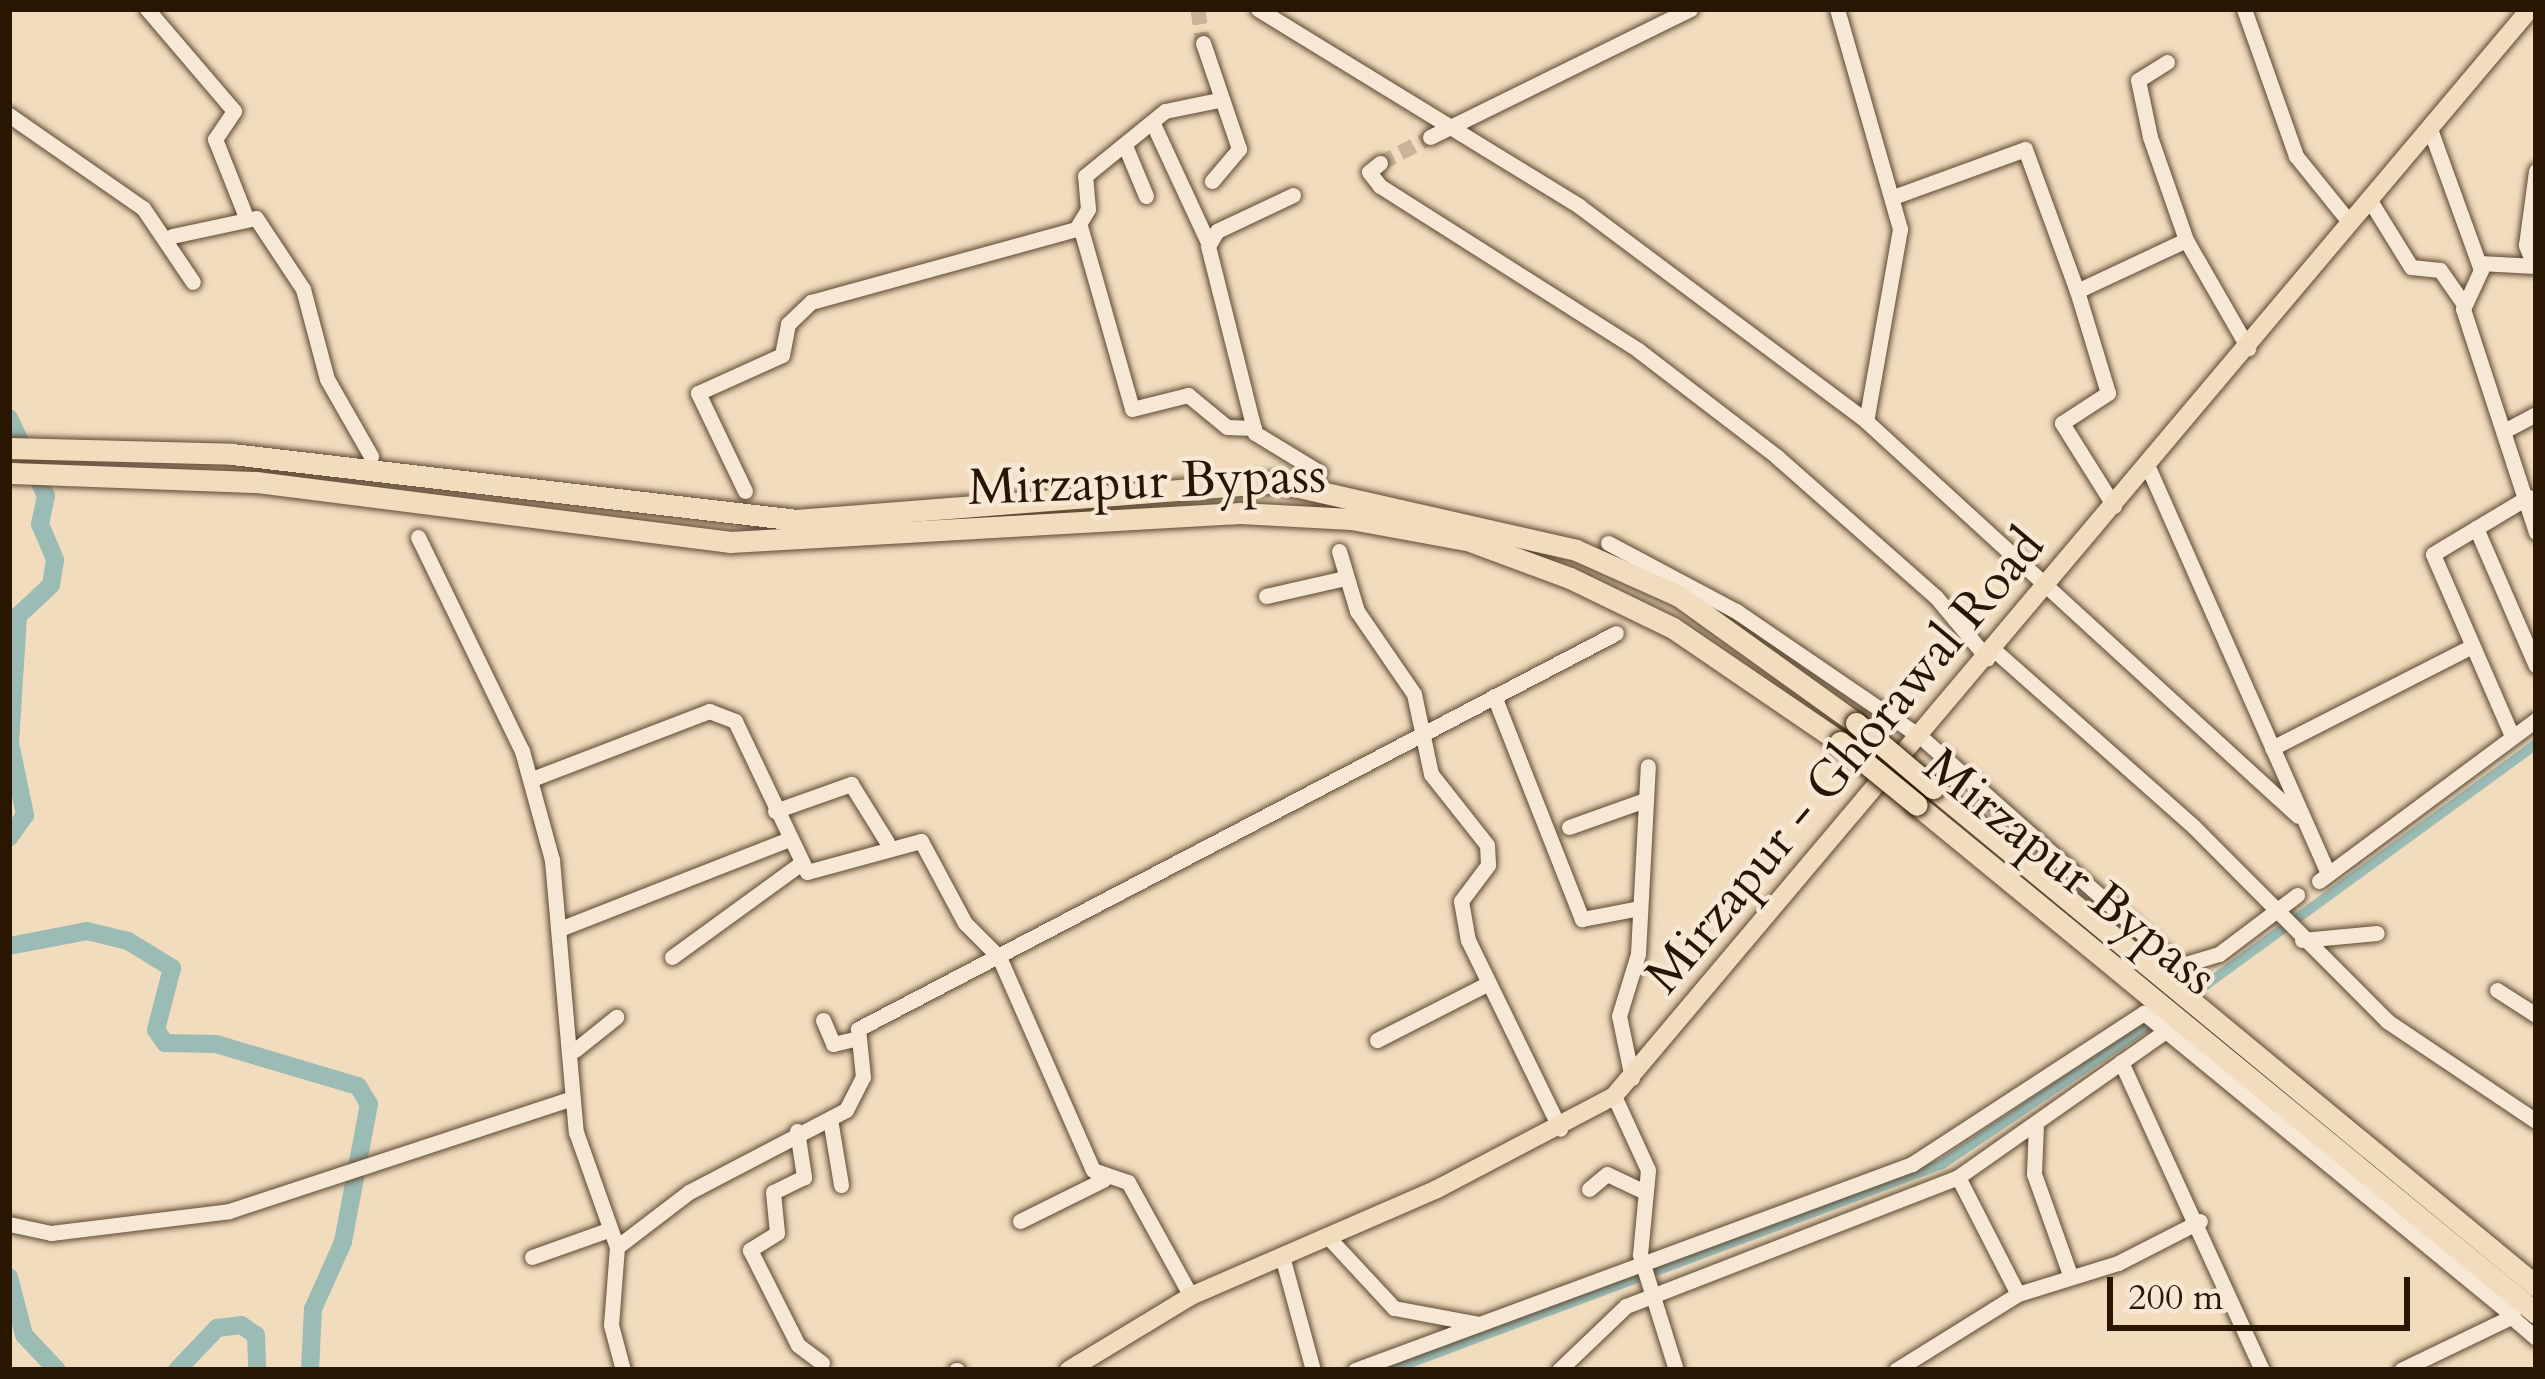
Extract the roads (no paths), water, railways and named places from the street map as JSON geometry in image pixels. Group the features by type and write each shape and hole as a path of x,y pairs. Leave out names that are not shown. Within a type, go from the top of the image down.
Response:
{"highway":[{"name":"Mirzapur Bypass","path":"9,448 232,454 797,520 1277,482 1576,550 1679,596 1856,722 1925,796 2525,1316"},
{"name":"Mirzapur Bypass","path":"9,473 256,482 730,542 1240,513 1351,519 1467,540 1570,578 1673,628 1925,796 2536,1286"}],"main road":[{"name":"Mirzapur - Ghorawal Road","path":"1069,1370 1191,1296 1560,1129 1613,1096 1921,737 2530,9"}],"street":[{"path":"146,9 234,110 215,139 244,212 303,289 327,379 370,456"},
{"path":"1258,9 1580,206 1866,421 2298,816"},
{"path":"1430,137 1690,9"},
{"path":"1837,9 1896,196 1899,245 1866,421"},
{"path":"2244,9 2296,156 2350,223"},
{"path":"1203,43 1239,149 1212,181"},
{"path":"2167,62 2141,74 2140,99 2186,240 2248,348"},
{"path":"1219,100 1165,111 1154,126 1085,176 1080,226 1132,409 1188,394 1227,427 1254,428 1319,472"},
{"path":"9,115 86,158 172,236 193,283"},
{"path":"1154,126 1208,240 1254,428"},
{"path":"2430,129 2479,263 2462,302"},
{"path":"1126,148 1146,196"},
{"path":"1896,196 2025,149 2108,393 2062,424 2114,506"},
{"path":"1380,163 1369,172 1380,186 1638,350 1776,456 1936,597 1990,654 2404,1035 2536,1120"},
{"path":"2479,263 2535,265 2526,245 2536,170"},
{"path":"1208,240 1293,195"},
{"path":"2369,200 2410,267 2440,270 2462,302 2536,532"},
{"path":"172,236 244,212"},
{"path":"745,491 696,397 782,355 788,324 811,302 1080,226"},
{"path":"2077,291 2186,240"},
{"path":"2504,431 2536,414"},
{"path":"2148,466 2324,877 2536,720"},
{"path":"2512,736 2433,554 2528,497"},
{"path":"2476,528 2536,666"},
{"path":"418,537 532,779 562,928 575,1050 572,1098 608,1230 617,1247 611,1325 623,1370"},
{"path":"1608,542 1736,610 1921,737 2179,967 2288,924 2377,933"},
{"path":"1339,551 1346,578 1425,734 1431,774 1490,857 1461,901 1487,984 1560,1129"},
{"path":"1266,596 1346,578"},
{"path":"823,1020 833,1044 854,1039 999,957 1616,633"},
{"path":"2272,748 2472,646"},
{"path":"1494,696 1582,919 1639,908"},
{"path":"532,779 709,710 735,722 800,864 818,873 887,842 920,842 964,922 999,957 1103,1180"},
{"path":"1632,1078 1619,1016 1639,908 1648,766"},
{"path":"775,811 851,784 887,842"},
{"path":"1570,827 1645,800"},
{"path":"562,928 787,840"},
{"path":"672,957 800,864"},
{"path":"2288,924 2297,895"},
{"path":"1377,1040 1487,984"},
{"path":"2497,990 2536,1015"},
{"path":"1559,1370 1647,1277 1912,1164 2144,1013 2525,1316 2536,1338"},
{"path":"575,1050 616,1017"},
{"path":"1355,1370 1479,1324 1647,1277 1958,1177 2163,1027"},
{"path":"617,1247 797,1131 830,1119 862,1084 854,1039"},
{"path":"2121,1062 2200,1220 2262,1370"},
{"path":"1613,1096 1648,1170 1647,1277 1676,1370"},
{"path":"9,1224 51,1233 230,1211 341,1168 367,1164 572,1098"},
{"path":"830,1119 841,1185"},
{"path":"2036,1124 2034,1174 2069,1272"},
{"path":"797,1131 804,1177 773,1192 777,1233 750,1250 798,1345 822,1363"},
{"path":"1589,1189 1607,1174 1645,1192"},
{"path":"1958,1177 2018,1294"},
{"path":"1020,1220 1103,1180 1126,1179 1191,1296"},
{"path":"1896,1370 2018,1294 2069,1272 2118,1263 2200,1220"},
{"path":"532,1257 608,1230"},
{"path":"1328,1237 1394,1308 1479,1324"},
{"path":"1282,1256 1313,1370"},
{"path":"2401,1370 2525,1316"}],"waterway":[{"path":"9,418 46,496 40,524 55,560 51,585 18,616 10,743 25,815 9,838"},
{"path":"2188,998 2536,744"},
{"path":"9,946 87,931 128,941 172,968 156,1030 165,1043 216,1044 358,1086 369,1104 343,1242 313,1309 310,1370"},
{"path":"1391,1370 1942,1164 2158,1019"},
{"path":"9,1277 24,1335 57,1370"},
{"path":"177,1370 217,1328 241,1325 256,1335 257,1370"}],"tunnel":[{"path":"1198,9 1203,43"},
{"path":"1380,163 1430,137"}]}
